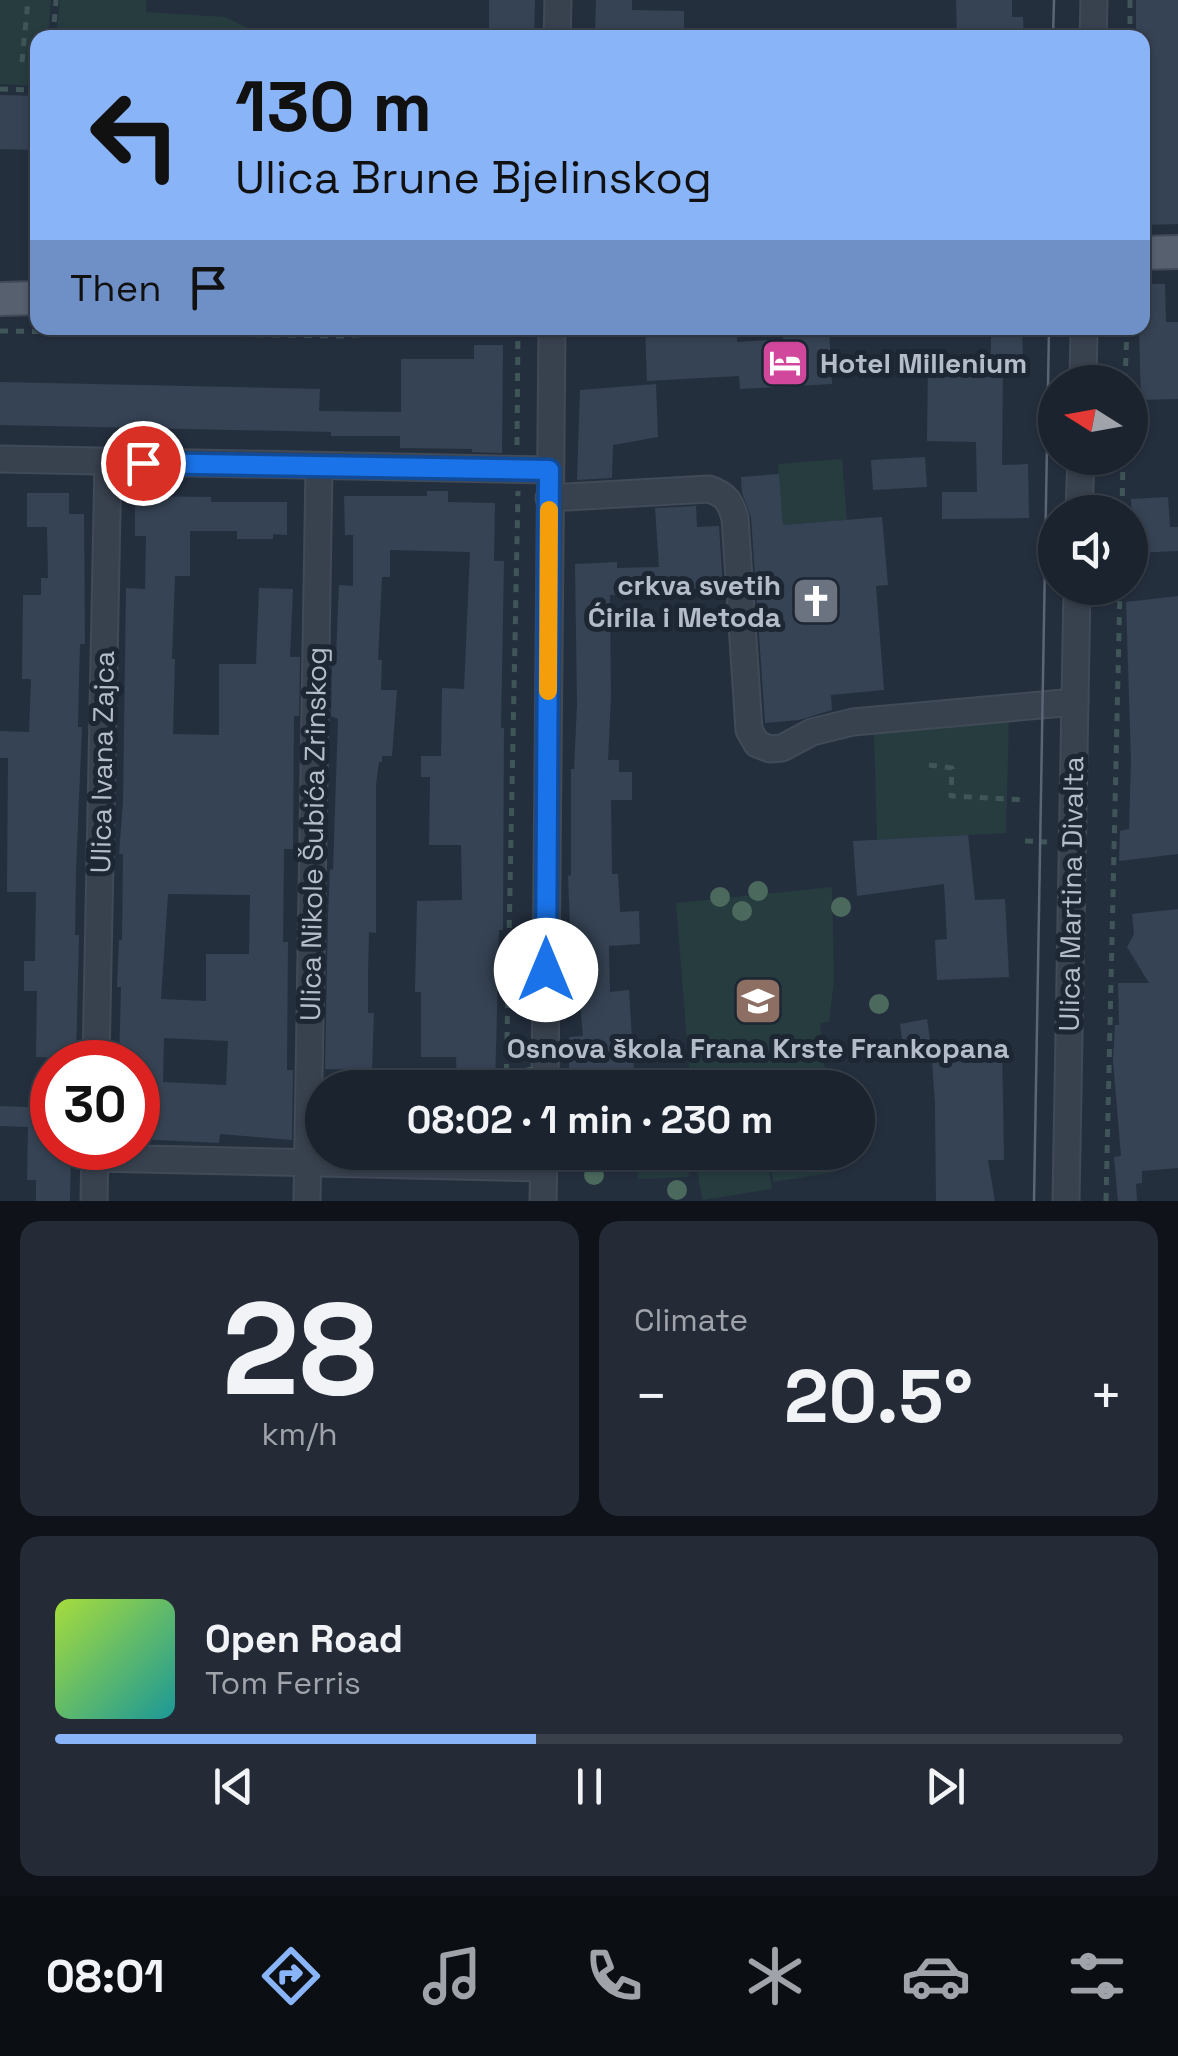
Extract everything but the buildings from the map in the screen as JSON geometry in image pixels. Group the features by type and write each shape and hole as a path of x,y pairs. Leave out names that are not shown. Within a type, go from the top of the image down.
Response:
{"main road":[{"path":"1150,253 1178,252"},
{"path":"0,298 30,298"}],"street":[{"path":"557,30 558,0"},
{"path":"1093,30 1094,0"},
{"path":"544,1070 552,335"},
{"path":"1083,365 1084,335"},
{"path":"0,458 549,470"},
{"name":"Ulica Ivana Zajca","path":"96,1040 108,462"},
{"name":"Ulica Nikole Šubića Zrinskog","path":"309,1070 318,467"},
{"path":"549,498 709,490 730,502 749,730 757,744 782,748 812,732 853,722 1075,702"},
{"name":"Ulica Martina Divalta","path":"1066,1201 1077,605"},
{"path":"160,1156 305,1163"},
{"path":"94,1201 95,1170"},
{"name":"Ulica Nikole Šubića Zrinskog","path":"307,1201 308,1170"},
{"path":"543,1201 544,1170"}],"path":[{"path":"22,62 28,0"},
{"path":"54,30 56,0"},
{"path":"1130,0 1130,30"},
{"path":"0,88 30,90"},
{"path":"0,331 30,331"},
{"path":"272,335 357,335"},
{"path":"506,1070 518,335"},
{"path":"1126,365 1127,335"},
{"path":"1106,1201 1120,605"},
{"path":"929,766 952,768 951,796 1026,800"},
{"path":"1026,842 1048,842"}],"green space":[{"path":"0,0 51,0 49,30 30,30 30,86 0,84"},
{"path":"60,0 146,0 146,12 224,17 253,30 57,30"},
{"path":"842,459 847,520 783,525 778,464"},
{"path":"1009,718 1006,833 877,840 874,732"},
{"name":"Osnova škola Frana Krste Frankopana","path":"832,887 834,981 829,1022 820,1023 825,1070 689,1070 676,903"},
{"path":"638,1170 688,1170 689,1177 638,1179"},
{"path":"697,1170 769,1170 772,1189 702,1200"},
{"path":"772,1170 836,1170 836,1172 773,1182"}],"tram line":[{"path":"1053,30 1054,0"},
{"path":"1034,1201 1049,335"}],"slow traffic":[{"path":"548,691 549,510"}],"place":[{"name":"Hotel Millenium","path":"785,363"},
{"name":"crkva svetih Ćirila i Metoda","path":"816,601"},
{"name":"Osnova škola Frana Krste Frankopana","path":"758,1001"}],"route":[{"path":"143,463 549,470 546,970"}]}
